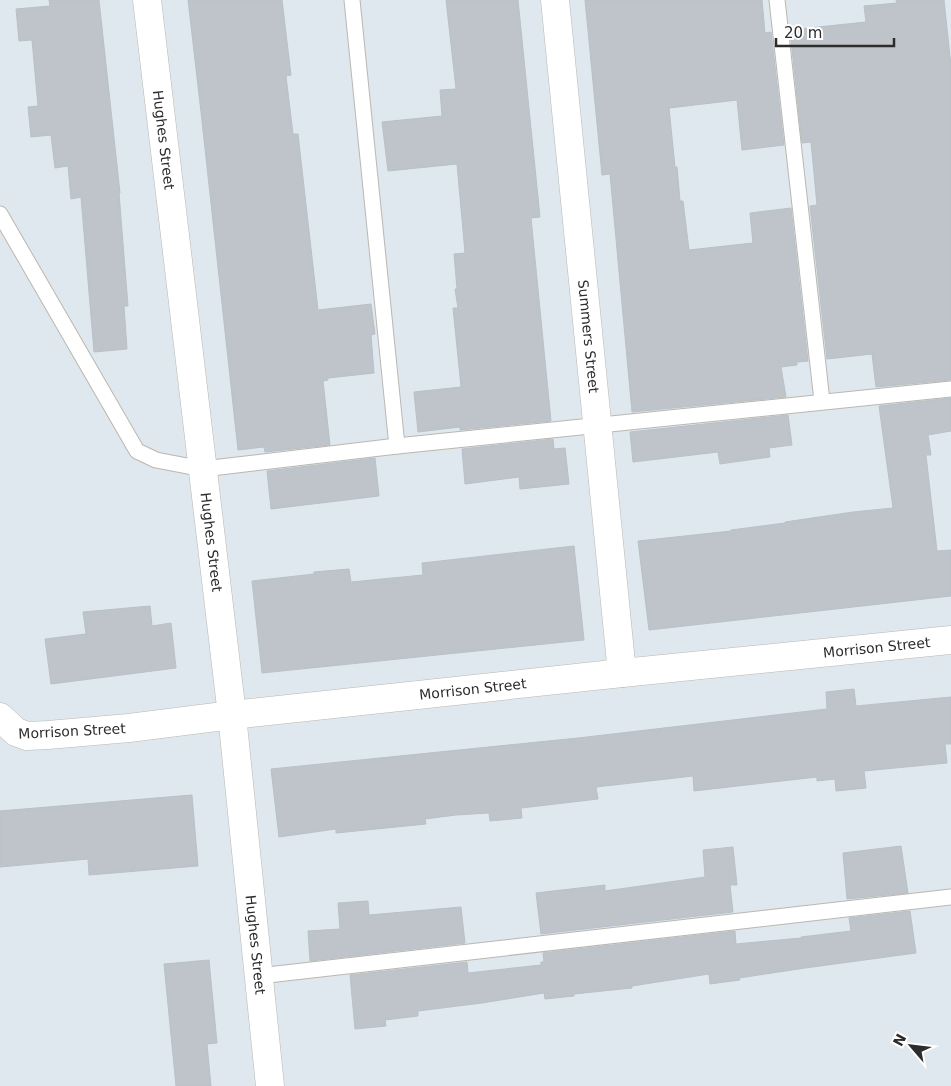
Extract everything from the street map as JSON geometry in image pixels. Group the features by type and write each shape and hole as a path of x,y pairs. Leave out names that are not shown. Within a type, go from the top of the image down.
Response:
{"street":[{"name":"Hughes Street","path":"147,0 232,715 270,1086"},
{"name":"Summers Street","path":"555,0 622,673"},
{"name":"Morrison Street","path":"5,731 27,736 129,728 622,673 951,640"}],"lane":[{"path":"352,0 397,446"},
{"path":"777,0 822,401"},
{"path":"0,214 137,451 156,460 203,468 951,388"},
{"path":"259,976 951,897"}],"building":[{"path":"49,0 99,0 120,193 128,306 124,306 127,349 94,352 81,197 71,199 68,166 55,168 51,135 31,137 28,107 38,106 32,40 19,41 16,9 50,6"},
{"path":"188,0 282,0 291,75 286,76 293,134 298,134 318,310 371,304 375,334 371,335 374,373 328,378 328,380 323,381 330,445 265,452 264,447 238,450"},
{"path":"446,0 518,0 540,217 531,218 551,421 460,430 460,427 418,432 414,392 461,387 453,308 458,308 455,289 457,289 454,254 465,253 457,164 388,171 382,122 442,116 440,90 456,89"},
{"path":"585,0 762,0 765,33 771,32 784,145 742,150 737,100 669,108 675,167 677,167 680,201 683,201 689,250 753,243 750,213 791,208 808,361 797,362 797,365 781,367 786,397 632,412 610,174 602,175"},
{"path":"896,0 944,0 951,66 951,380 876,387 872,354 827,359 810,206 817,205 811,142 802,143 790,30 866,22 864,6 897,3"},
{"path":"951,398 951,431 928,435 931,455 926,455 937,551 951,550 951,596 649,630 638,541 731,531 853,512 893,508 879,406"},
{"path":"788,415 792,445 769,448 770,457 720,464 718,452 633,462 630,432"},
{"path":"553,439 554,449 565,448 569,484 520,489 519,477 465,484 462,449"},
{"path":"375,458 379,496 271,509 267,471"},
{"path":"574,546 584,640 262,673 252,581 349,569 351,582 423,575 422,563"},
{"path":"150,606 152,626 171,623 176,668 51,684 45,639 86,634 83,612"},
{"path":"854,689 856,706 951,697 951,744 945,744 947,763 864,771 866,788 836,791 835,779 817,781 817,777 694,791 693,776 596,787 598,799 521,808 522,818 490,821 489,813 456,815 425,819 426,824 336,833 336,829 279,837 271,769 578,738 827,709 826,692"},
{"path":"192,795 198,866 89,875 88,859 0,867 0,811"},
{"path":"901,846 908,893 847,899 843,853"},
{"path":"733,847 737,885 730,885 733,912 541,934 536,893 605,885 605,891 705,877 703,850"},
{"path":"368,901 369,915 461,907 465,943 310,961 308,931 340,929 338,903"},
{"path":"910,911 916,953 805,968 710,984 709,974 632,986 632,988 574,994 574,996 545,999 544,993 418,1011 418,1016 385,1020 386,1026 355,1029 350,975 467,962 468,973 541,965 541,962 544,962 543,953 735,931 736,944 801,938 851,931 849,918"},
{"path":"209,960 217,1043 207,1044 211,1086 176,1086 164,964"}]}
